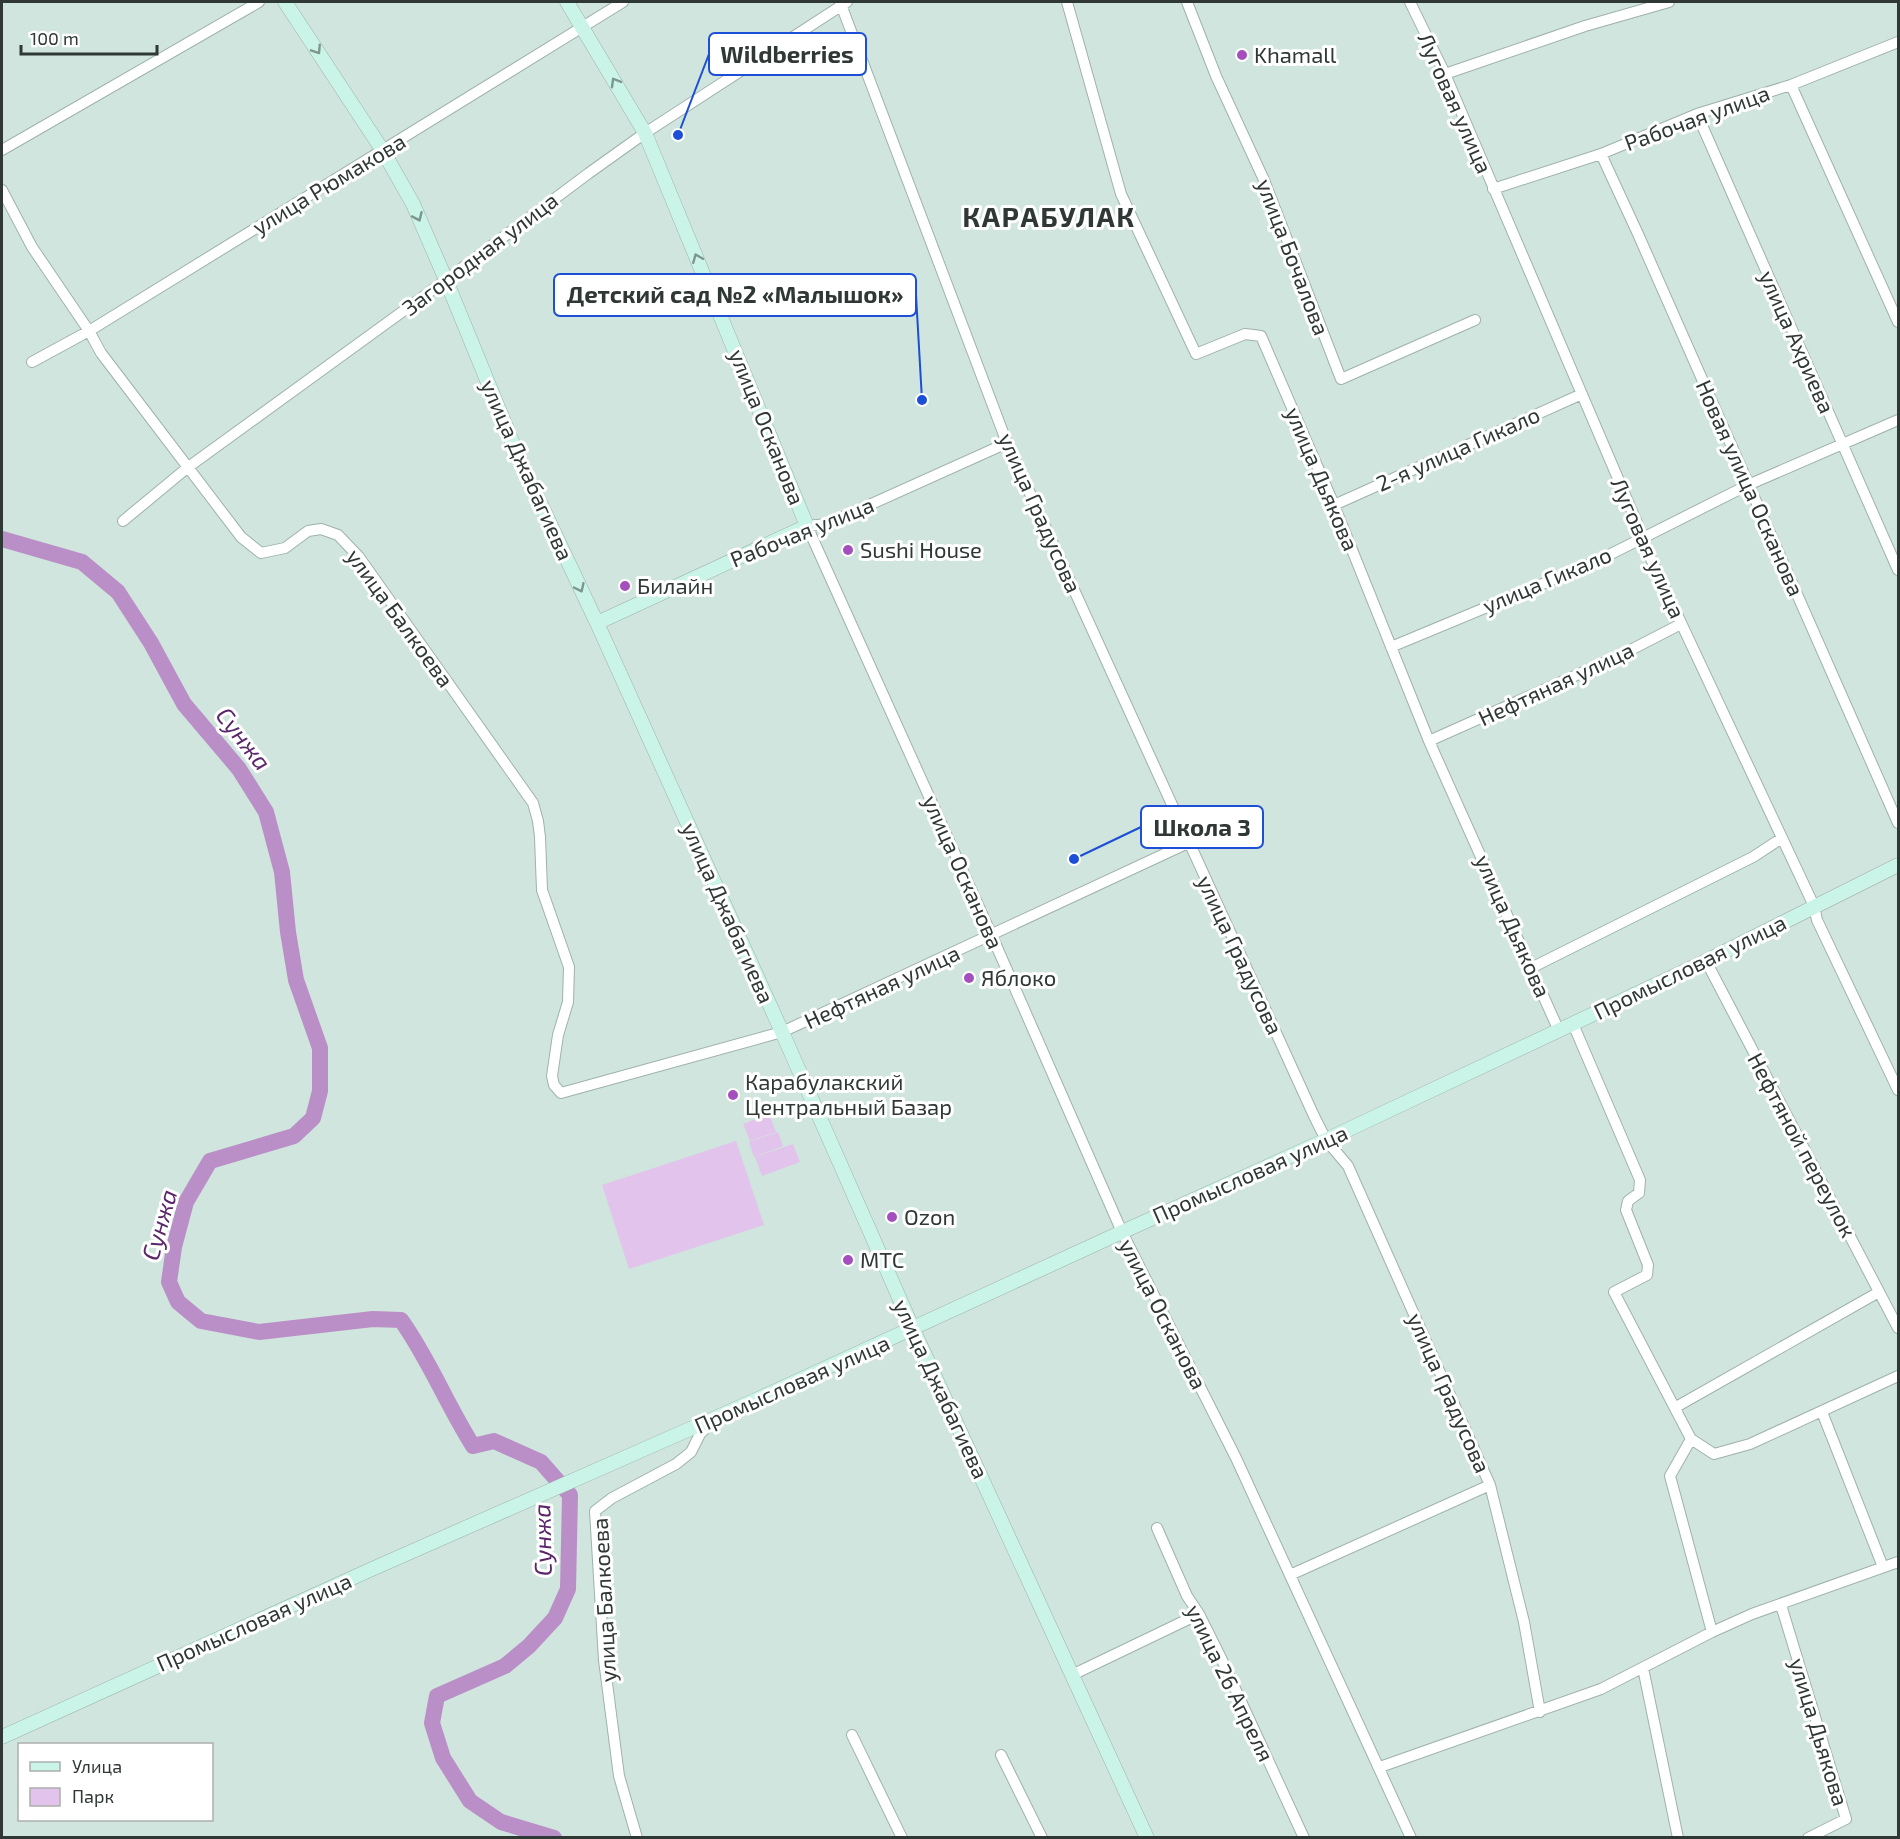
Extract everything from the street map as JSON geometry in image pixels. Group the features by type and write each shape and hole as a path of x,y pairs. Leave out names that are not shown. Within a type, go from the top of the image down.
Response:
{"main road":[{"name":"улица Джабагиева","path":"285,2 383,151 412,204 446,280 518,456 597,623 913,1329 1147,1838"},
{"name":"улица Осканова","path":"567,2 645,133 807,526"},
{"name":"Рабочая улица","path":"597,623 807,526"},
{"name":"Промысловая улица","path":"2,1737 372,1569 715,1419 1326,1140 1706,961 1899,865"}],"street":[{"path":"2,150 259,2"},
{"name":"улица Рюмакова","path":"32,362 89,331 623,2"},
{"name":"улица Дьякова","path":"1067,2 1121,194 1196,354 1245,334 1262,336 1334,505 1429,741 1559,1031"},
{"name":"улица Бочалова","path":"1187,2 1216,76 1264,180 1341,379 1475,320"},
{"name":"Луговая улица","path":"1410,2 1445,74 1643,537 1644,544 1814,906 1817,920 1899,1090"},
{"path":"1445,74 1585,26 1669,2"},
{"name":"Загородная улица","path":"123,521 187,468 645,133 843,3"},
{"name":"улица Градусова","path":"843,3 1007,443 1188,843 1326,1140 1348,1166 1490,1485 1524,1622 1540,1712"},
{"name":"Рабочая улица","path":"1493,189 1600,154 1697,114 1791,85 1899,42"},
{"path":"1791,85 1899,322"},
{"name":"улица Ахриева","path":"1697,114 1899,570"},
{"name":"Новая улица Осканова","path":"1600,154 1638,234 1899,822"},
{"name":"улица Балкоева","path":"2,190 32,247 89,331 101,353 241,537 261,553 285,548 308,531 321,529 338,535 360,557 533,803 538,821 542,890 569,968 568,1002 558,1035 552,1076 554,1085 561,1093"},
{"name":"2-я улица Гикало","path":"1334,505 1582,394"},
{"name":"улица Гикало","path":"1391,647 1593,563 1748,485 1899,420"},
{"name":"Рабочая улица","path":"807,526 827,524 1007,443"},
{"name":"улица Осканова","path":"807,526 992,936 1122,1232 1236,1458 1411,1838"},
{"name":"Нефтяная улица","path":"1429,741 1617,657 1681,624"},
{"path":"1531,968 1753,857 1782,838"},
{"name":"Нефтяная улица","path":"561,1093 782,1032 1188,843"},
{"name":"Нефтяной переулок","path":"1706,961 1899,1328"},
{"path":"1573,1024 1640,1180 1639,1193 1628,1201 1626,1210 1648,1265 1647,1275 1614,1292 1691,1439 1714,1454 1749,1444 1899,1376"},
{"path":"1676,1407 1879,1292"},
{"path":"1822,1412 1883,1567"},
{"name":"улица Балкоева","path":"637,1838 619,1776 604,1660 595,1511 612,1498 676,1464 691,1452 700,1434 715,1419"},
{"path":"1691,1439 1670,1476 1712,1632"},
{"path":"1290,1575 1490,1485"},
{"name":"улица 26 Апреля","path":"1157,1528 1187,1596 1199,1614 1304,1838"},
{"path":"1380,1767 1600,1689 1752,1614 1899,1562"},
{"name":"улица Дьякова","path":"1781,1605 1846,1819 1808,1838"},
{"path":"1072,1675 1199,1614"},
{"path":"1643,1668 1678,1838"},
{"path":"852,1735 902,1838"},
{"path":"1001,1755 1042,1838"}],"green space":[{"path":"769,1114 776,1132 750,1141 743,1124"},
{"path":"778,1132 783,1146 754,1157 749,1142"},
{"path":"736,1141 764,1225 629,1269 602,1185"},
{"path":"793,1144 800,1162 762,1176 755,1157"}],"waterway":[{"name":"Сунжа","path":"2,539 82,562 118,592 151,643 184,704 239,769 266,812 282,872 296,980 320,1048 320,1091 313,1118 294,1136 210,1161 186,1202 174,1247 169,1282 178,1302 201,1321 259,1332 373,1319 401,1320 473,1446 494,1441 541,1462 570,1495 568,1589 555,1618 529,1646 505,1666 437,1696 432,1723 443,1758 470,1801 501,1822 554,1838"}],"place":[{"name":"Khamall","path":"1242,55"},
{"name":"Wildberries","path":"678,135"},
{"name":"Детский сад №2 «Малышок»","path":"922,400"},
{"name":"Sushi House","path":"848,550"},
{"name":"Билайн","path":"625,586"},
{"name":"Школа 3","path":"1074,859"},
{"name":"Яблоко","path":"969,978"},
{"name":"Карабулакский Центральный Базар","path":"733,1095"},
{"name":"Ozon","path":"892,1217"},
{"name":"МТС","path":"848,1260"}],"district":[{"name":"КАРАБУЛАК","path":"1049,217"}]}
